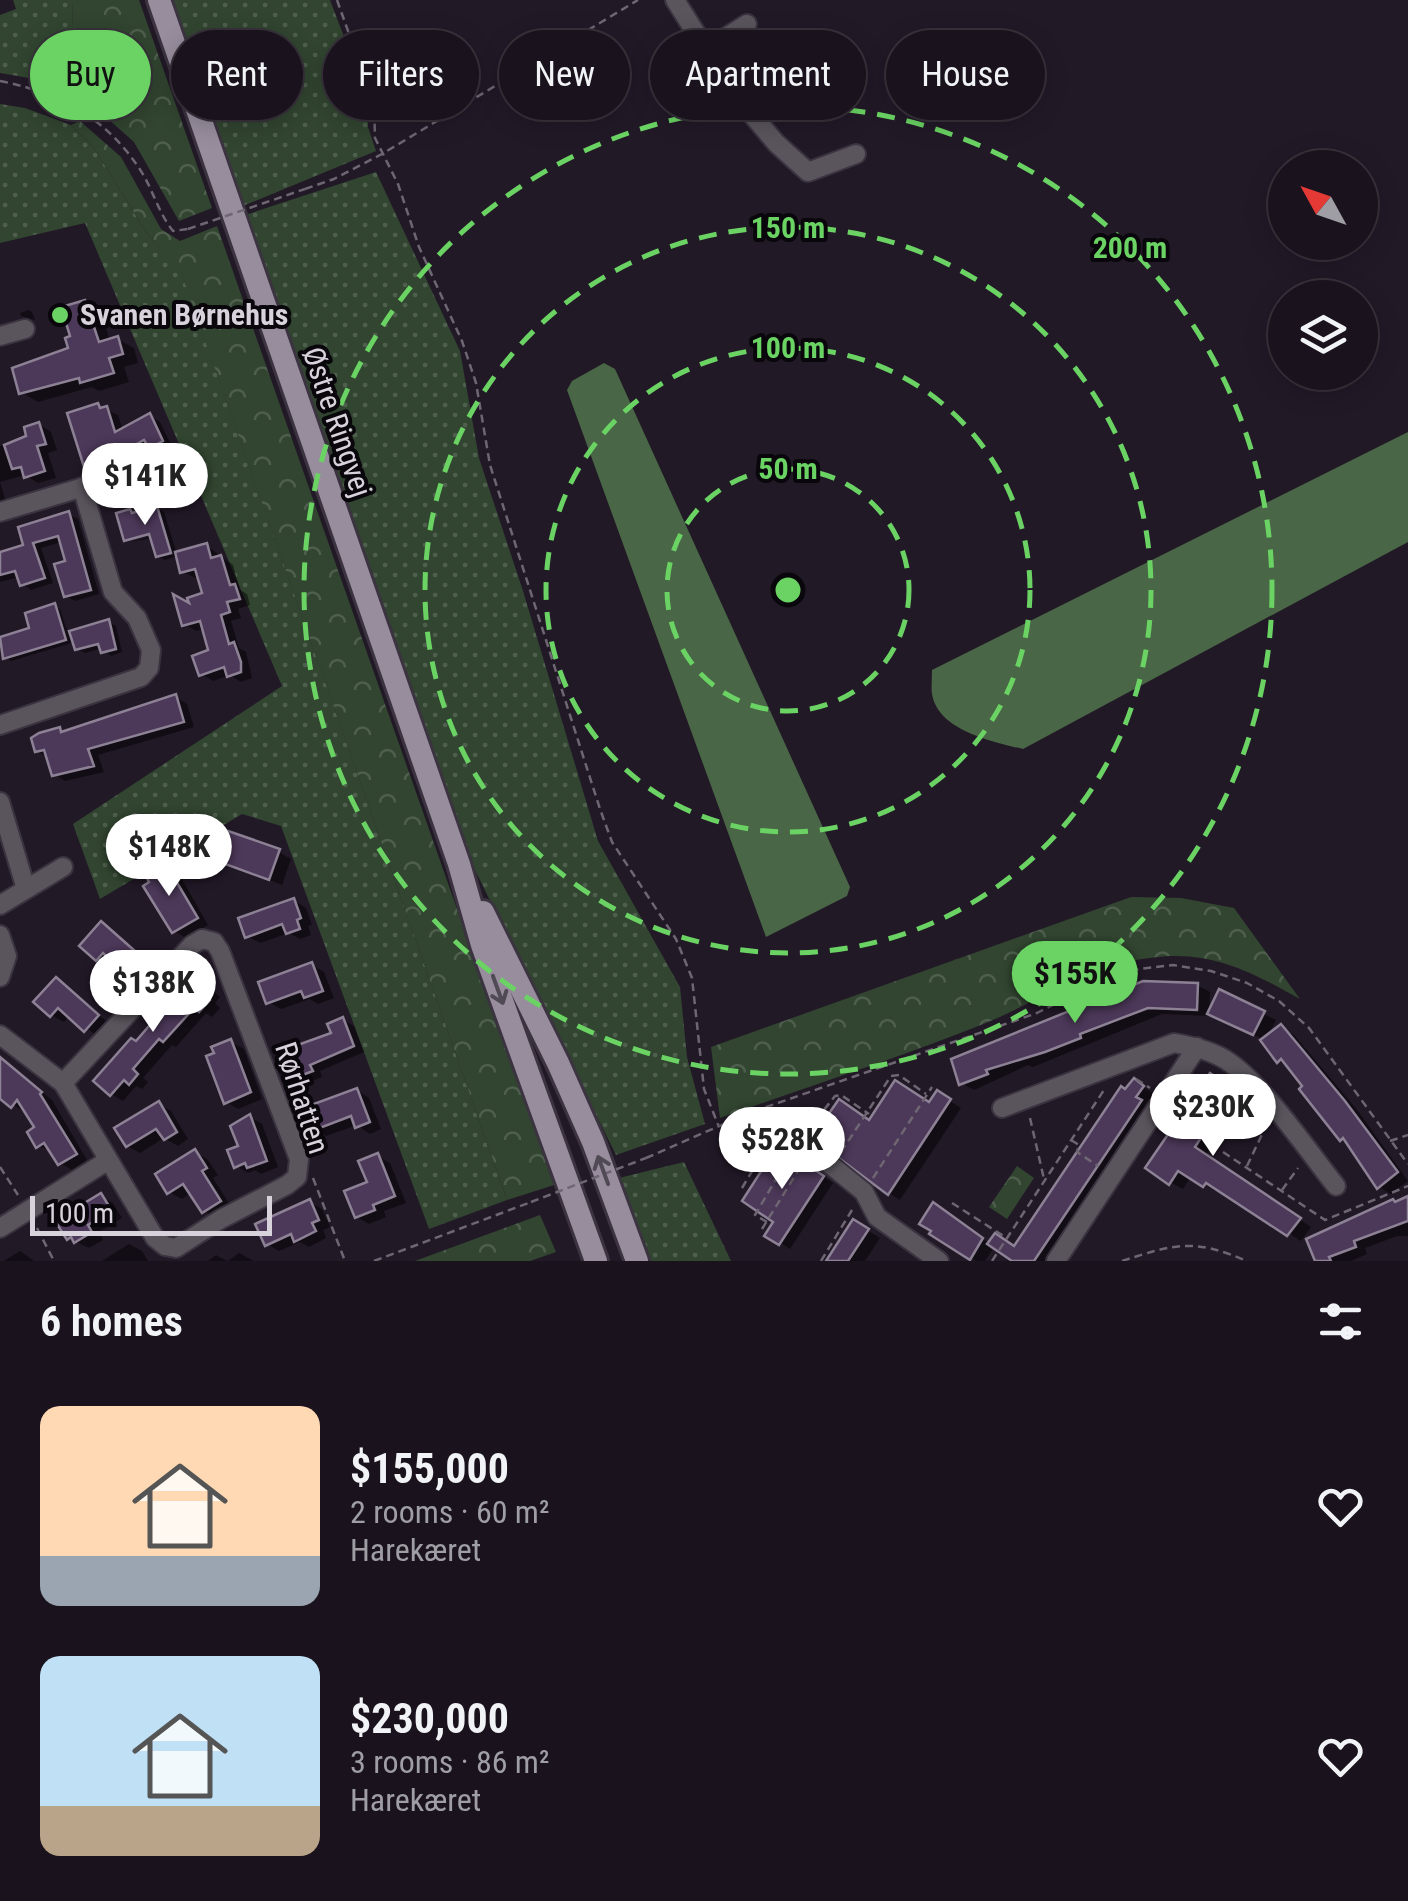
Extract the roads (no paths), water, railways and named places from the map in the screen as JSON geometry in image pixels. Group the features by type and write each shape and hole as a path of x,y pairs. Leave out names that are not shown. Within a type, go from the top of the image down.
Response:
{"main road":[{"name":"Østre Ringvej","path":"159,0 460,864 482,945 596,1261"},
{"name":"Østre Ringvej","path":"460,864 558,1063 593,1142 636,1261"}],"street":[{"path":"675,0 695,30"},
{"path":"737,30 747,24"},
{"path":"757,120 808,172 856,154"},
{"path":"0,336 25,330"},
{"path":"0,512 134,472"},
{"path":"0,725 142,678 149,668 151,650 138,618 113,592 82,487"},
{"path":"0,802 26,889"},
{"path":"0,905 63,867"},
{"path":"0,935 7,956 0,977"},
{"name":"Rørhatten","path":"0,1035 63,1083 155,1238 165,1246 176,1248 221,1218 297,1177 299,1158 220,951 211,940 202,939 192,945 63,1083"},
{"path":"1002,1108 1174,1043 1197,1047 1244,1072 1336,1186"},
{"path":"1056,1261 1197,1047"},
{"path":"767,1129 832,1166 864,1192 877,1217 940,1261"},
{"path":"0,1228 108,1161"}],"place":[{"name":"Svanen Børnehus","path":"60,315"}]}
